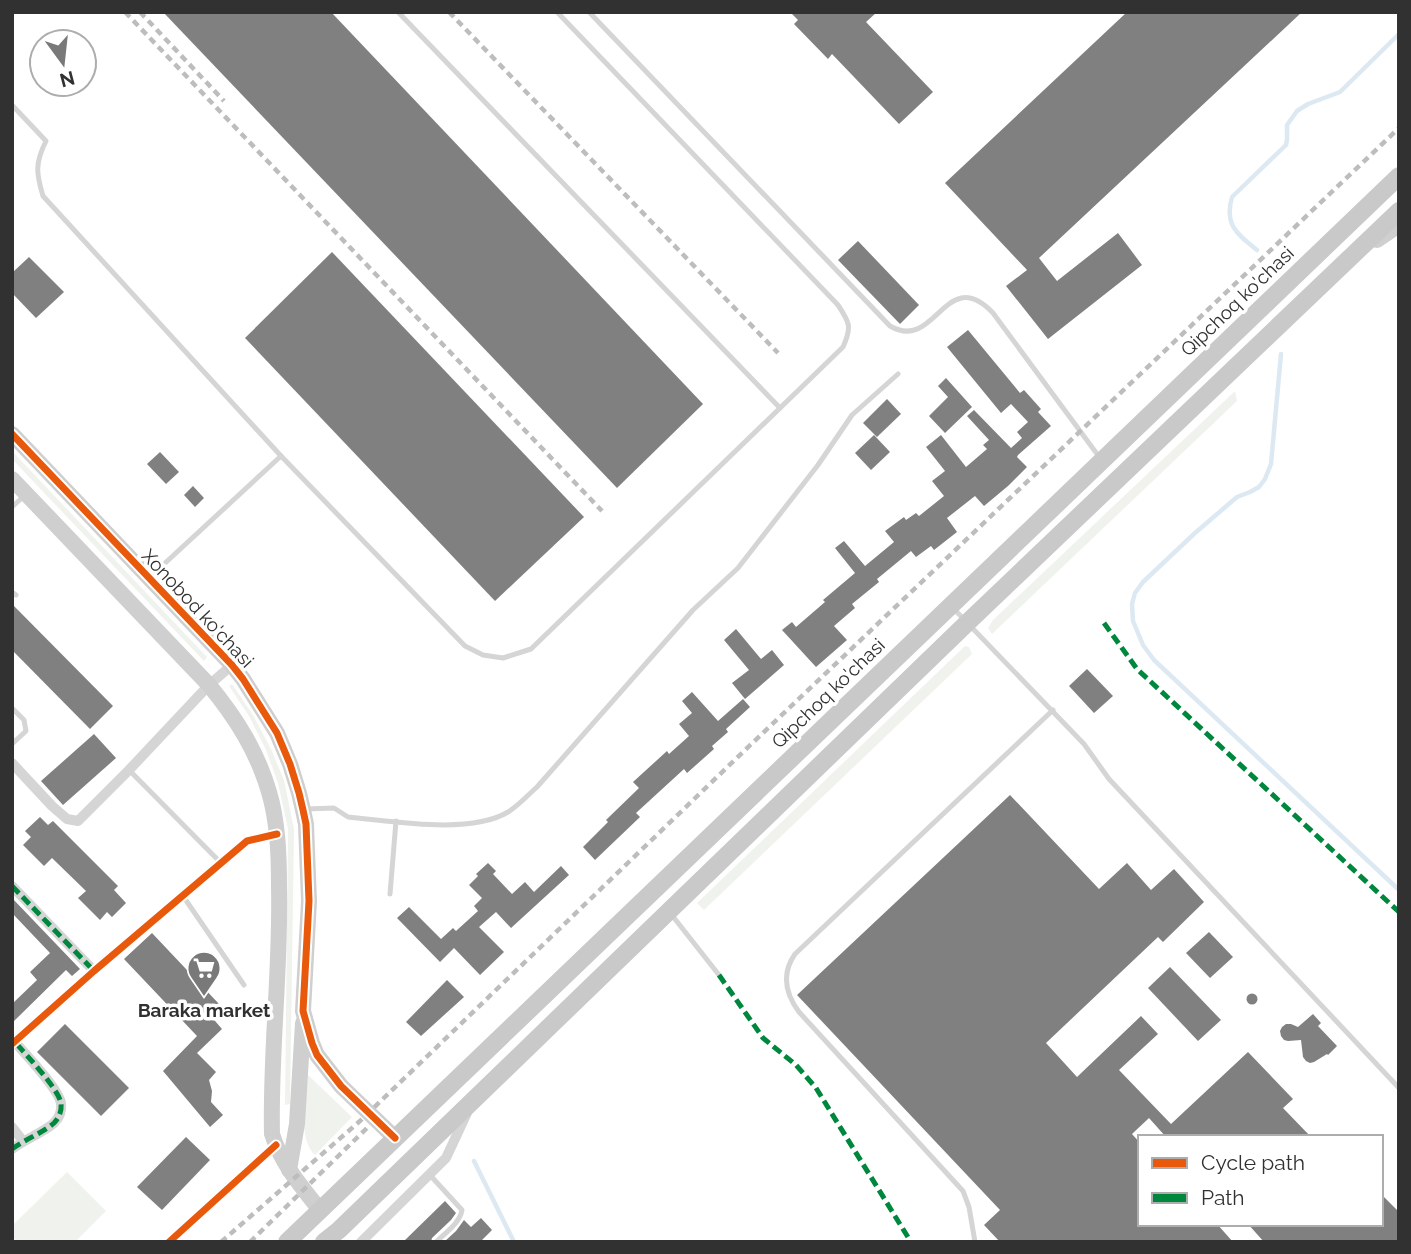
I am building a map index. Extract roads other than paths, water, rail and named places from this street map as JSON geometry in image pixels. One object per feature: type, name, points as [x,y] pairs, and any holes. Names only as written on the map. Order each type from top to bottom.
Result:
[{"type":"main road","name":"Qipchoq ko'chasi","points":[[287,1242],[1399,176]]},
{"type":"main road","points":[[324,1242],[967,622],[1399,211]]},
{"type":"main road","points":[[1215,351],[1233,369]]},
{"type":"main road","points":[[395,1138],[414,1157]]},
{"type":"main road","points":[[320,1210],[339,1230]]},
{"type":"street","points":[[1346,261],[1399,225]]},
{"type":"street","name":"Xonobod ko'chasi","points":[[12,434],[232,666],[277,733],[293,774],[306,824],[309,901],[303,1011],[317,1055],[324,1065],[341,1086],[395,1138]]},
{"type":"street","points":[[12,479],[209,685],[245,734],[260,765],[270,794],[279,856],[280,921],[272,1134],[289,1170],[320,1210]]},
{"type":"street","points":[[12,763],[52,806],[67,819],[78,821],[209,685],[232,666]]},
{"type":"street","points":[[12,1149],[52,1125],[60,1115],[61,1103],[56,1092],[14,1043],[247,841],[277,834]]},
{"type":"street","points":[[12,886],[94,971]]},
{"type":"street","points":[[289,1170],[297,1124],[303,1011]]},
{"type":"street","points":[[361,1242],[446,1158],[474,1100]]},
{"type":"street","points":[[12,1127],[23,1141]]},
{"type":"street","points":[[169,1242],[275,1145]]},
{"type":"lane","points":[[398,12],[779,408]]},
{"type":"lane","points":[[12,106],[46,141],[39,155],[36,175],[43,196],[281,456],[465,646],[483,655],[503,658],[531,649],[843,347],[849,332],[848,320],[838,305],[557,12]]},
{"type":"lane","points":[[589,12],[890,326],[900,331],[916,331],[925,326],[943,307],[962,299],[976,300],[988,308],[1101,460]]},
{"type":"lane","points":[[303,810],[334,808],[348,817],[454,826],[482,822],[508,812],[537,787],[693,610],[738,568],[818,465],[852,415],[898,374]]},
{"type":"lane","points":[[149,578],[281,456]]},
{"type":"lane","points":[[12,507],[26,494]]},
{"type":"lane","points":[[950,605],[1053,710],[1084,744],[1109,779],[1399,1088]]},
{"type":"lane","points":[[12,708],[24,720],[26,731],[12,744]]},
{"type":"lane","points":[[975,1242],[969,1207],[963,1191],[799,1012],[787,990],[786,975],[790,960],[795,954],[1053,710]]},
{"type":"lane","points":[[129,769],[220,863]]},
{"type":"lane","points":[[390,894],[396,821]]},
{"type":"lane","points":[[183,896],[244,985]]},
{"type":"lane","points":[[668,911],[719,975]]},
{"type":"lane","points":[[429,1174],[462,1210],[458,1221],[436,1242]]},
{"type":"waterway","points":[[1257,250],[1231,222],[1232,197],[1286,145],[1287,125],[1297,111],[1340,92],[1399,34]]},
{"type":"waterway","points":[[1281,354],[1271,464],[1265,479],[1259,487],[1237,497],[1143,582],[1135,593],[1132,604],[1133,621],[1143,645],[1154,660],[1399,890]]},
{"type":"waterway","points":[[474,1161],[514,1242]]},
{"type":"railway","points":[[125,12],[602,511]]},
{"type":"railway","points":[[140,12],[224,101]]},
{"type":"railway","points":[[449,12],[778,353]]},
{"type":"railway","points":[[221,1242],[360,1121],[744,751],[1399,128]]},
{"type":"railway","points":[[250,1242],[367,1128]]},
{"type":"place","name":"Baraka market","points":[[204,998]]}]
